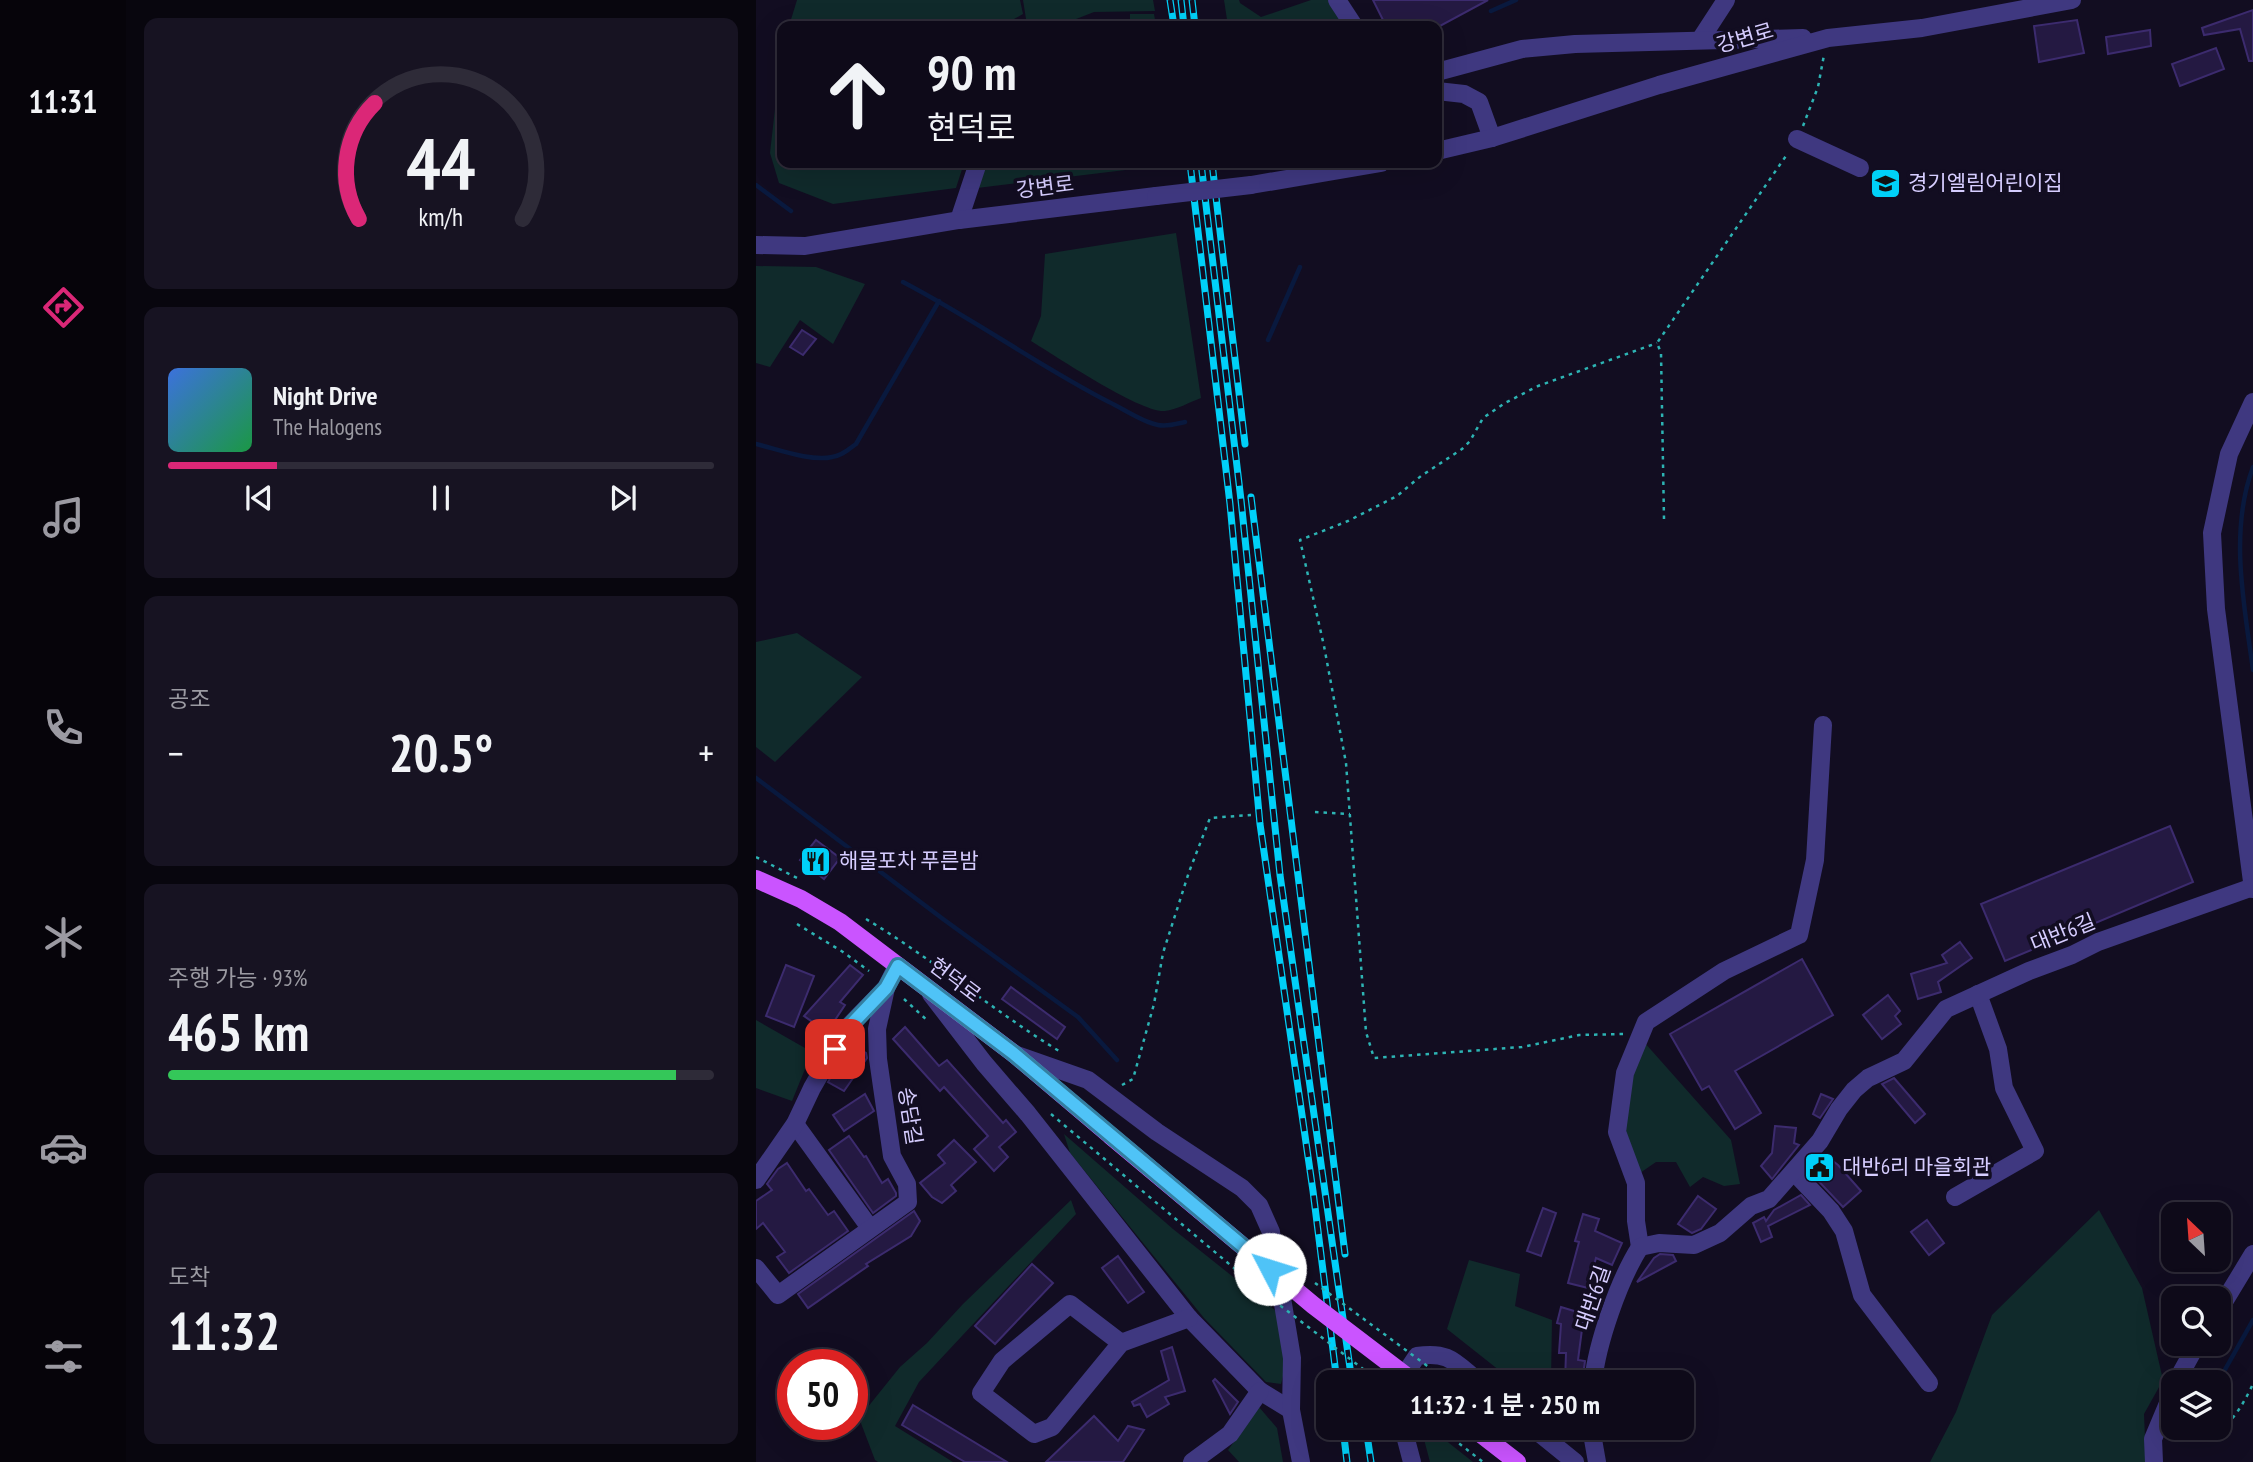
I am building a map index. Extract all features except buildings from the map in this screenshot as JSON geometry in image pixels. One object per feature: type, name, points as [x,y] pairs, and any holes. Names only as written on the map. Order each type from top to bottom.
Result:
[{"type":"main road","name":"현덕로","points":[[757,879],[801,899],[840,922],[1013,1053],[1313,1305],[1397,1370]]},
{"type":"main road","points":[[1489,1440],[1517,1462]]},
{"type":"street","points":[[1337,0],[1351,21]]},
{"type":"street","name":"강변로","points":[[1700,40],[1726,0]]},
{"type":"street","name":"강변로","points":[[1442,150],[1492,138],[1659,85],[1828,38],[1922,27],[2072,0]]},
{"type":"street","points":[[1442,71],[1522,49],[1575,44],[1828,38]]},
{"type":"street","points":[[1442,92],[1464,94],[1479,102],[1492,138]]},
{"type":"street","points":[[1797,139],[1860,168]]},
{"type":"street","points":[[959,220],[976,168]]},
{"type":"street","name":"강변로","points":[[756,245],[805,246],[959,220],[1251,185],[1351,168]]},
{"type":"street","name":"대반6길","points":[[1594,1370],[1623,1276],[1640,1247],[1659,1243],[1694,1245],[1720,1233],[1752,1206],[1769,1199],[1819,1141],[1854,1090],[1868,1079],[1904,1061],[1946,1010],[2098,942],[2253,888],[2216,609],[2212,533],[2229,454],[2253,402]]},
{"type":"street","points":[[1640,1247],[1636,1221],[1636,1183],[1617,1132],[1625,1073],[1646,1022],[1724,971],[1799,935],[1815,860],[1823,725]]},
{"type":"street","name":"송담길","points":[[756,1180],[794,1124],[846,1030],[886,988],[898,966]]},
{"type":"street","points":[[925,986],[1189,1318],[1260,1391],[1292,1410]]},
{"type":"street","name":"송담길","points":[[756,1268],[778,1296],[908,1202],[907,1184],[892,1156],[878,1059],[877,1029],[886,988]]},
{"type":"street","points":[[1955,1197],[2035,1151],[2004,1088],[1998,1048],[1978,994]]},
{"type":"street","points":[[1013,1053],[1088,1080],[1157,1132],[1242,1188],[1259,1205],[1271,1232],[1290,1346],[1292,1410],[1301,1462]]},
{"type":"street","points":[[794,1124],[870,1228]]},
{"type":"street","points":[[1794,1172],[1831,1211],[1844,1231],[1862,1296],[1929,1383]]},
{"type":"street","points":[[2231,1290],[2253,1254]]},
{"type":"street","points":[[1121,1343],[1070,1304],[1002,1361],[981,1393],[1034,1434],[1052,1427],[1121,1343],[1189,1318]]},
{"type":"street","points":[[1408,1370],[1417,1356],[1434,1353],[1447,1356],[1464,1370]]},
{"type":"street","points":[[1192,1462],[1230,1434],[1260,1391]]},
{"type":"street","points":[[2154,1462],[2153,1439],[2161,1420]]},
{"type":"street","points":[[1406,1440],[1412,1462]]},
{"type":"street","points":[[1548,1440],[1575,1462]]},
{"type":"street","points":[[1593,1440],[1597,1462]]},
{"type":"path","points":[[1646,1022],[1624,1034],[1579,1035],[1522,1047],[1374,1058],[1366,1032],[1346,764],[1324,646],[1300,540],[1348,521],[1397,496],[1421,476],[1462,449],[1470,441],[1483,418],[1505,403],[1538,386],[1657,344],[1797,139],[1818,87],[1828,38]]},
{"type":"path","points":[[1657,344],[1661,354],[1664,519]]},
{"type":"path","points":[[1315,812],[1350,814]]},
{"type":"path","points":[[1133,1079],[1154,1004],[1163,953],[1210,818],[1251,815]]},
{"type":"path","points":[[756,857],[807,884]]},
{"type":"path","points":[[867,919],[1060,1052]]},
{"type":"path","points":[[797,924],[869,971]]},
{"type":"path","points":[[1050,1114],[1260,1290],[1364,1370]]},
{"type":"path","points":[[1315,1283],[1433,1370]]},
{"type":"path","points":[[2231,1421],[2240,1411],[2253,1384]]},
{"type":"path","points":[[1455,1440],[1483,1462]]},
{"type":"green space","points":[[797,0],[1020,0],[1023,14],[1011,21],[791,21]]},
{"type":"green space","points":[[1023,0],[1153,0],[1155,11],[1094,12],[1071,21],[1026,19]]},
{"type":"green space","points":[[1224,0],[1239,0],[1261,17],[1311,0],[1328,0],[1343,21],[1227,21]]},
{"type":"green space","points":[[1130,14],[1154,14],[1155,21],[1130,21]]},
{"type":"green space","points":[[777,91],[777,168],[962,168],[956,188],[833,204],[779,183],[770,153]]},
{"type":"green space","points":[[985,168],[1142,168],[977,188]]},
{"type":"green space","points":[[1176,233],[1201,398],[1165,411],[1153,409],[1118,394],[1031,341],[1041,316],[1045,254]]},
{"type":"green space","points":[[756,266],[816,267],[865,284],[833,344],[800,320],[770,367],[756,363]]},
{"type":"green space","points":[[797,633],[862,677],[775,762],[756,747],[756,642]]},
{"type":"green space","points":[[756,1020],[812,1052],[792,1101],[756,1088]]},
{"type":"green space","points":[[1644,1042],[1731,1140],[1740,1184],[1724,1186],[1703,1177],[1690,1187],[1676,1162],[1656,1162],[1640,1173],[1622,1132],[1631,1073]]},
{"type":"green space","points":[[1064,1134],[1173,1229],[1281,1315],[1284,1372],[1281,1384],[1266,1382],[1204,1318],[1070,1153]]},
{"type":"green space","points":[[1071,1200],[1076,1214],[919,1382],[895,1426],[953,1462],[878,1462],[867,1440],[868,1407],[900,1367],[927,1343],[963,1304]]},
{"type":"green space","points":[[2099,1210],[2142,1288],[2161,1371],[2161,1384],[2144,1414],[2146,1462],[1930,1462],[1956,1412],[1992,1315]]},
{"type":"green space","points":[[1469,1260],[1520,1274],[1515,1306],[1552,1320],[1551,1370],[1499,1370],[1447,1329]]},
{"type":"green space","points":[[1259,1407],[1277,1428],[1283,1462],[1239,1462],[1228,1450]]},
{"type":"green space","points":[[1424,1440],[1445,1440],[1473,1462],[1430,1462]]},
{"type":"waterway","points":[[1491,11],[1516,0]]},
{"type":"waterway","points":[[756,185],[791,211]]},
{"type":"waterway","points":[[1268,340],[1300,267]]},
{"type":"waterway","points":[[903,282],[1139,418],[1161,426],[1185,422]]},
{"type":"waterway","points":[[756,444],[824,458],[839,455],[856,444],[939,301]]},
{"type":"waterway","points":[[2253,467],[2246,491],[2240,542],[2243,594],[2253,670]]},
{"type":"waterway","points":[[756,778],[1078,1017],[1117,1060]]},
{"type":"waterway","points":[[2225,1370],[2253,1320]]},
{"type":"railway","points":[[1170,0],[1173,21]]},
{"type":"railway","points":[[1181,0],[1183,21]]},
{"type":"railway","points":[[1192,0],[1194,21]]},
{"type":"railway","points":[[1191,168],[1230,504],[1260,824],[1313,1191],[1335,1370]]},
{"type":"railway","points":[[1202,168],[1241,500],[1280,875],[1350,1370]]},
{"type":"railway","points":[[1213,168],[1245,444]]},
{"type":"railway","points":[[1251,497],[1345,1254]]},
{"type":"railway","points":[[1344,1440],[1347,1462]]},
{"type":"railway","points":[[1368,1440],[1371,1462]]},
{"type":"place","name":"경기엘림어린이집","points":[[1885,183]]},
{"type":"place","name":"해물포차 푸른밤","points":[[816,861]]},
{"type":"place","name":"대반6리 마을회관","points":[[1819,1167]]},
{"type":"route","points":[[835,1049],[846,1030],[886,988],[898,966],[1013,1053],[1270,1269]]}]
